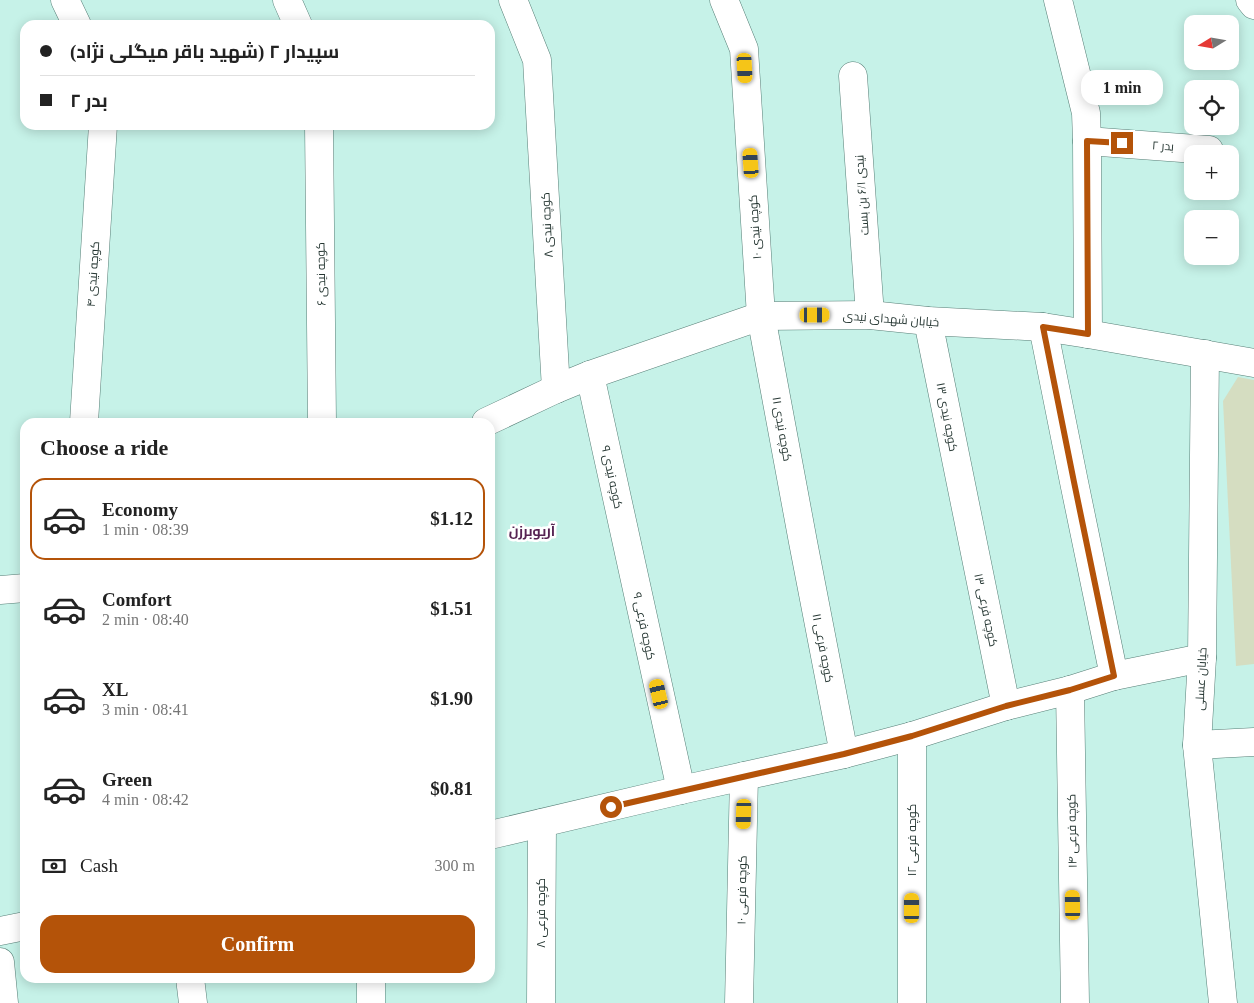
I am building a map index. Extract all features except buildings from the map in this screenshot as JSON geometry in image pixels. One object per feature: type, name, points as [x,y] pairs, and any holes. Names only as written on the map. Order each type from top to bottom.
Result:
[{"type":"street","points":[[65,0],[75,20]]},
{"type":"street","points":[[287,0],[296,20]]},
{"type":"street","name":"کوچه نیدی ۸","points":[[513,0],[537,60],[556,389]]},
{"type":"street","name":"کوچه نیدی ۱۰","points":[[724,0],[744,49],[761,316]]},
{"type":"street","points":[[1058,0],[1086,113],[1088,334]]},
{"type":"street","points":[[1250,0],[1254,5]]},
{"type":"street","name":"نیدی ۶/۱ بن بست","points":[[853,76],[870,315]]},
{"type":"street","name":"کوچه نیدی ۴","points":[[84,418],[102,130]]},
{"type":"street","name":"کوچه نیدی ۶","points":[[319,130],[322,418]]},
{"type":"street","name":"بدر ۲","points":[[1087,141],[1184,148]]},
{"type":"street","name":"خیابان شهدای نیدی","points":[[494,418],[590,375],[761,316],[870,315],[928,321],[1043,327],[1254,363]]},
{"type":"street","name":"کوچه نیدی ۱۱","points":[[761,316],[803,542]]},
{"type":"street","name":"کوچه نیدی ۱۳","points":[[928,321],[966,513]]},
{"type":"street","points":[[1043,327],[1114,676]]},
{"type":"street","name":"خیابان عسلی","points":[[1205,354],[1202,658],[1197,745],[1223,1003]]},
{"type":"street","name":"کوچه نیدی ۹","points":[[590,375],[634,579]]},
{"type":"street","name":"کوچه فرعی ۱۳","points":[[966,513],[1006,706]]},
{"type":"street","name":"کوچه فرعی ۱۱","points":[[803,542],[844,754]]},
{"type":"street","name":"کوچه فرعی ۹","points":[[634,579],[680,790]]},
{"type":"street","points":[[0,590],[20,588]]},
{"type":"street","points":[[495,834],[844,754],[912,736],[1006,706],[1070,690],[1114,676],[1202,658]]},
{"type":"street","name":"کوچه فرعی ۱۴","points":[[1070,690],[1075,1003]]},
{"type":"street","name":"کوچه فرعی ۱۲","points":[[912,736],[912,1003]]},
{"type":"street","points":[[1197,745],[1254,742]]},
{"type":"street","name":"کوچه فرعی ۱۰","points":[[739,1003],[744,776]]},
{"type":"street","name":"کوچه فرعی ۸","points":[[541,1003],[542,823]]},
{"type":"street","points":[[0,931],[20,927]]},
{"type":"street","points":[[0,962],[4,1003]]},
{"type":"street","points":[[191,983],[193,1003]]},
{"type":"street","points":[[371,983],[371,1003]]},
{"type":"green space","points":[[1238,377],[1254,380],[1254,664],[1236,666],[1223,401]]},
{"type":"district","name":"آریو‌برزن","points":[[532,531]]},
{"type":"route","points":[[611,807],[844,754],[912,736],[1006,706],[1070,690],[1114,676],[1043,327],[1088,334],[1087,141],[1122,143]]}]
